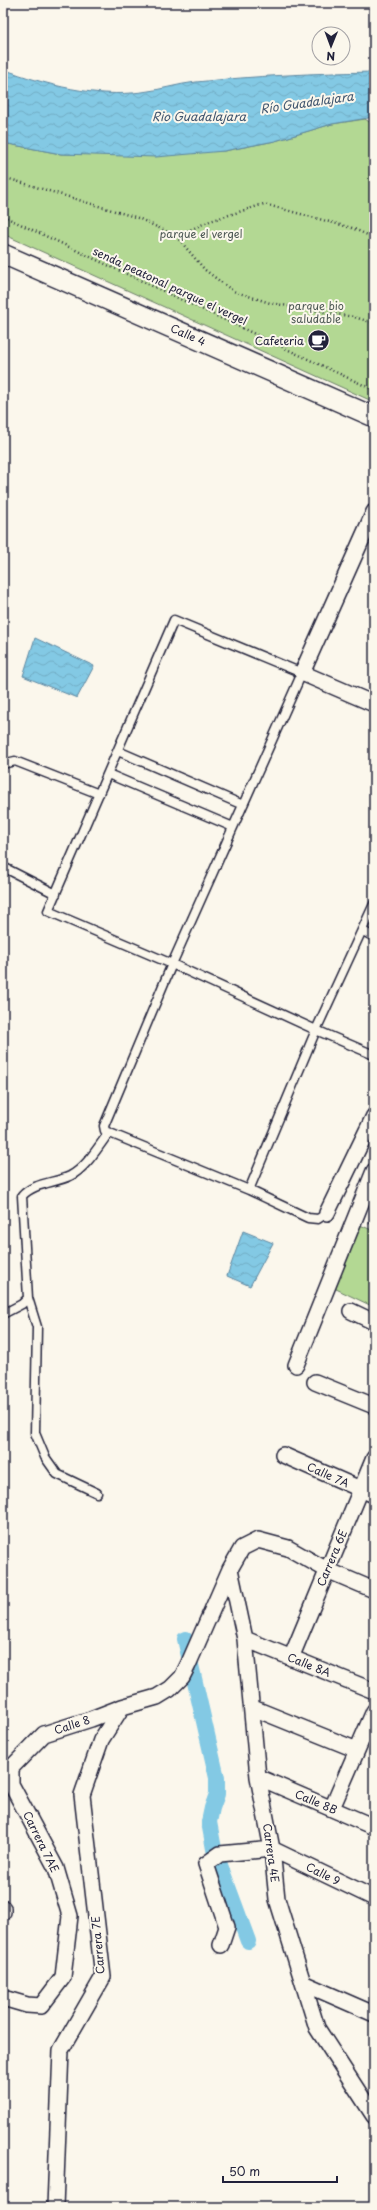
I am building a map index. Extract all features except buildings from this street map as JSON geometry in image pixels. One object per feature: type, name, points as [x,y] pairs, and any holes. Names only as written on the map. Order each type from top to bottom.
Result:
[{"type":"street","name":"Calle 4","points":[[3,254],[374,417]]},
{"type":"street","points":[[374,512],[302,673],[374,704]]},
{"type":"street","points":[[327,1213],[355,1158],[374,1116]]},
{"type":"street","points":[[355,1158],[374,1166]]},
{"type":"street","points":[[296,1366],[374,1171]]},
{"type":"street","points":[[351,1310],[374,1322]]},
{"type":"street","points":[[315,1382],[374,1406]]},
{"type":"street","name":"Calle 7A","points":[[282,1454],[368,1492]]},
{"type":"street","name":"Carrera 6E","points":[[291,1658],[326,1570],[368,1492],[374,1458]]},
{"type":"street","name":"Calle 8","points":[[11,1768],[44,1734],[122,1707],[157,1697],[170,1689],[182,1678],[230,1570],[242,1548],[258,1540],[288,1548],[326,1570]]},
{"type":"street","name":"Carrera 4E","points":[[230,1570],[245,1639],[253,1708],[258,1778],[272,1849],[277,1899],[317,2028],[370,2104],[374,2116]]},
{"type":"street","points":[[326,1570],[374,1590]]},
{"type":"street","name":"Calle 8A","points":[[245,1639],[374,1691]]},
{"type":"street","name":"Carrera 7E","points":[[55,2207],[62,2050],[103,1977],[82,1795],[101,1740],[122,1707]]},
{"type":"street","points":[[253,1708],[357,1750]]},
{"type":"street","points":[[332,1808],[374,1711]]},
{"type":"street","name":"Carrera 7AE","points":[[3,1998],[27,2005],[41,2006],[63,1978],[70,1916],[56,1868],[11,1784],[11,1768]]},
{"type":"street","name":"Calle 8B","points":[[258,1778],[374,1827]]},
{"type":"street","points":[[221,1945],[226,1927],[206,1864],[220,1854],[272,1849]]},
{"type":"street","name":"Calle 9","points":[[272,1849],[374,1898]]},
{"type":"street","points":[[303,1983],[374,2014]]},
{"type":"lane","points":[[327,1213],[318,1219],[308,1218],[248,1190],[108,1134],[105,1131],[104,1126],[172,964],[302,673],[174,620],[48,911],[172,964],[374,1055]]},
{"type":"lane","points":[[118,751],[243,805]]},
{"type":"lane","points":[[3,764],[15,761],[99,794]]},
{"type":"lane","points":[[108,774],[233,827]]},
{"type":"lane","points":[[3,867],[56,894]]},
{"type":"lane","points":[[248,1190],[316,1030],[374,906]]},
{"type":"lane","points":[[363,931],[374,937]]},
{"type":"lane","points":[[97,1493],[57,1474],[45,1457],[35,1432],[37,1327],[28,1298],[22,1196],[27,1190],[77,1172],[108,1134]]},
{"type":"lane","points":[[3,1314],[22,1304],[28,1298]]},
{"type":"path","points":[[3,177],[138,218],[176,236],[205,270],[234,291],[270,303],[354,317],[374,323]]},
{"type":"path","points":[[176,236],[210,221],[264,204],[352,228],[374,238]]},
{"type":"path","name":"senda peatonal parque el vergel","points":[[3,216],[374,390]]},
{"type":"green space","name":"parque el vergel","points":[[365,119],[374,125],[374,402],[3,234],[3,143],[61,154],[224,151],[275,141],[332,124]]},
{"type":"green space","points":[[360,1225],[374,1231],[374,1307],[334,1288]]},
{"type":"water","name":"Rio Guadalajara","points":[[3,69],[36,80],[71,89],[107,93],[149,91],[189,83],[218,80],[285,75],[374,72],[374,117],[332,124],[275,141],[224,151],[156,157],[61,154],[3,143]]},
{"type":"water","points":[[35,638],[94,666],[77,698],[23,676]]},
{"type":"water","points":[[243,1231],[273,1243],[250,1286],[227,1276]]},
{"type":"waterway","points":[[185,1639],[217,1778],[217,1794],[209,1822],[214,1849],[248,1941]]},
{"type":"place","name":"Cafeteria","points":[[319,341]]},
{"type":"water label","name":"Río Guadalajara","points":[[307,103]]},
{"type":"park label","name":"parque bio saludable","points":[[316,312]]}]
